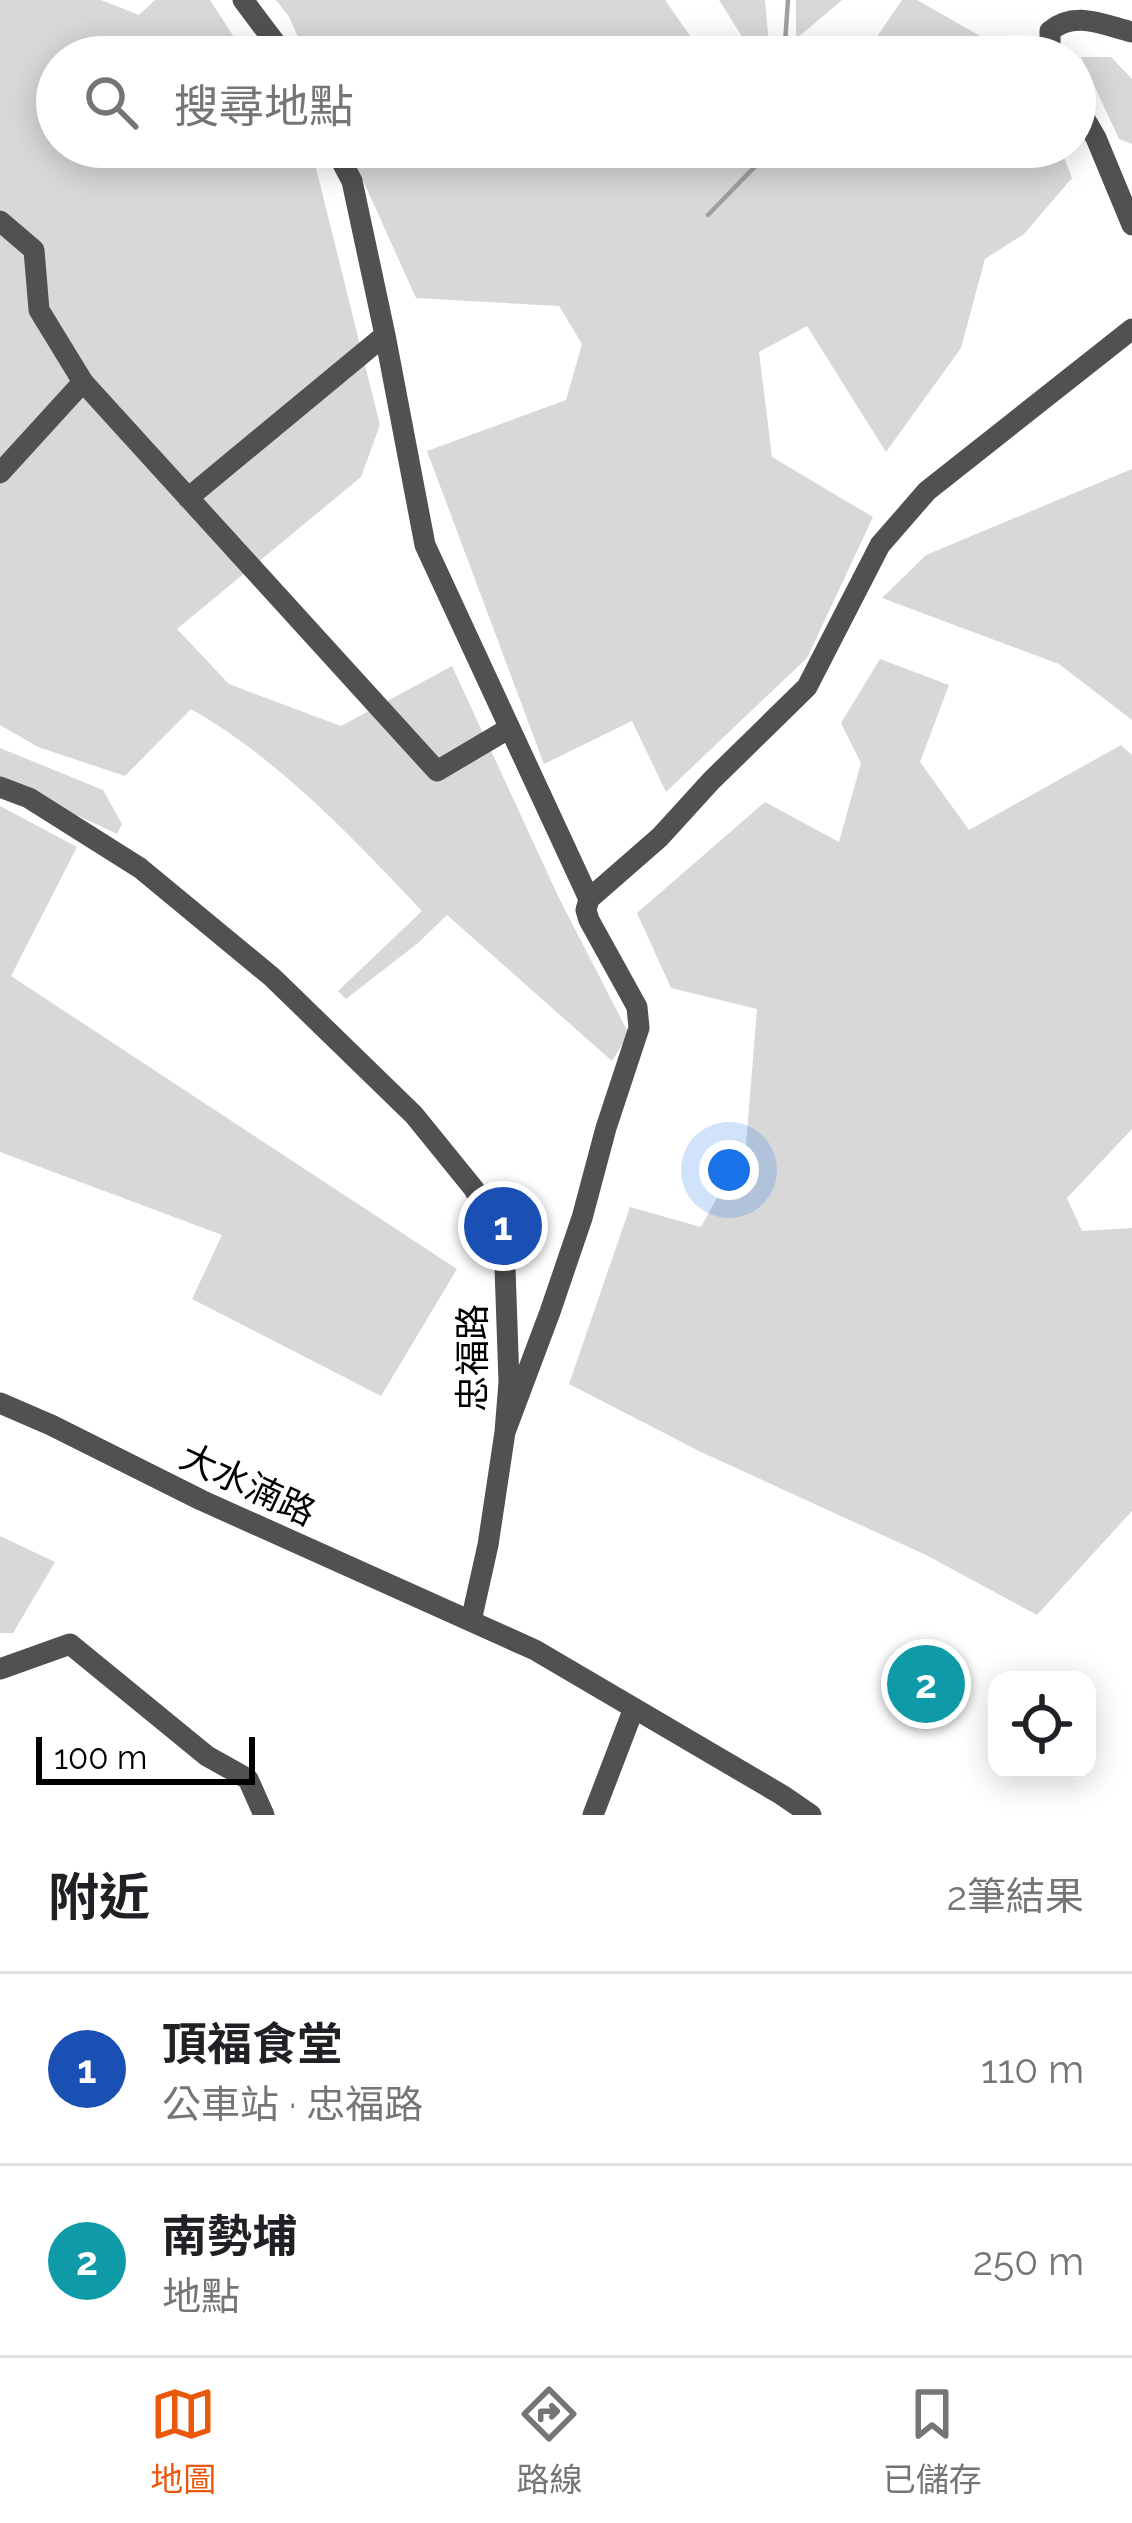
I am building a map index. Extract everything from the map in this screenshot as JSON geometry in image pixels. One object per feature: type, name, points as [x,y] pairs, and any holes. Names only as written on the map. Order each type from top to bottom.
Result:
[{"type":"street","points":[[243,0],[270,36]]},
{"type":"street","points":[[1050,36],[1062,21],[1079,19],[1132,32]]},
{"type":"street","points":[[1096,138],[1132,225]]},
{"type":"street","points":[[345,168],[352,181],[385,335],[425,545],[589,899]]},
{"type":"street","points":[[0,220],[34,250],[39,310],[83,382],[437,771],[508,729]]},
{"type":"street","points":[[505,1432],[582,1218],[639,1028],[637,1007],[589,920],[589,899],[659,837],[807,687],[880,544],[926,491],[1132,329]]},
{"type":"street","points":[[188,498],[385,335]]},
{"type":"street","points":[[0,473],[83,382]]},
{"type":"street","name":"忠福路","points":[[0,787],[29,798],[140,868],[272,977],[414,1115],[474,1189],[492,1222],[505,1268],[509,1382],[488,1545],[471,1621]]},
{"type":"street","name":"大水湳路","points":[[0,1403],[201,1500],[471,1621]]},
{"type":"street","points":[[471,1621],[535,1650],[811,1815]]},
{"type":"street","points":[[0,1669],[70,1644],[207,1756],[248,1779],[263,1815]]},
{"type":"street","points":[[593,1815],[634,1708]]},
{"type":"shaded area","points":[[0,0],[101,0],[139,15],[155,0],[210,0],[233,36],[36,36],[36,168],[316,168],[380,425],[361,477],[177,629],[229,684],[341,726],[452,666],[559,898],[629,1034],[612,1061],[447,915],[346,999],[338,991],[422,911],[285,776],[191,709],[125,776],[38,747],[0,725]]},
{"type":"shaded area","points":[[276,0],[665,0],[690,36],[298,36]]},
{"type":"shaded area","points":[[719,0],[765,0],[768,36],[742,36]]},
{"type":"shaded area","points":[[796,0],[842,0],[800,36]]},
{"type":"shaded area","points":[[902,0],[917,0],[980,36],[877,36]]},
{"type":"shaded area","points":[[1096,57],[1111,57],[1132,79],[1132,144],[1119,139],[1096,89]]},
{"type":"shaded area","points":[[357,168],[1068,168],[1072,178],[1024,234],[985,259],[961,348],[886,452],[807,326],[759,352],[772,457],[873,517],[807,658],[666,792],[632,721],[544,764],[427,451],[566,400],[582,344],[559,306],[416,298]]},
{"type":"shaded area","points":[[1132,469],[1132,720],[1059,664],[882,598],[926,555]]},
{"type":"shaded area","points":[[880,659],[949,685],[920,762],[969,830],[1121,745],[1132,755],[1132,1129],[1067,1198],[1082,1231],[1132,1228],[1132,1511],[1037,1615],[926,1555],[701,1452],[569,1384],[630,1207],[701,1227],[746,1145],[757,1009],[671,988],[637,913],[765,802],[839,842],[861,763],[841,723]]},
{"type":"shaded area","points":[[0,748],[103,790],[122,824],[117,834],[0,779]]},
{"type":"shaded area","points":[[0,806],[77,847],[11,976],[457,1269],[381,1396],[192,1299],[222,1235],[0,1152]]},
{"type":"shaded area","points":[[0,1536],[55,1562],[13,1633],[0,1633]]},
{"type":"waterway","points":[[785,36],[788,0]]},
{"type":"waterway","points":[[708,215],[754,168]]},
{"type":"place","name":"頂福食堂","points":[[503,1226]]},
{"type":"place","name":"南勢埔","points":[[926,1684]]}]
